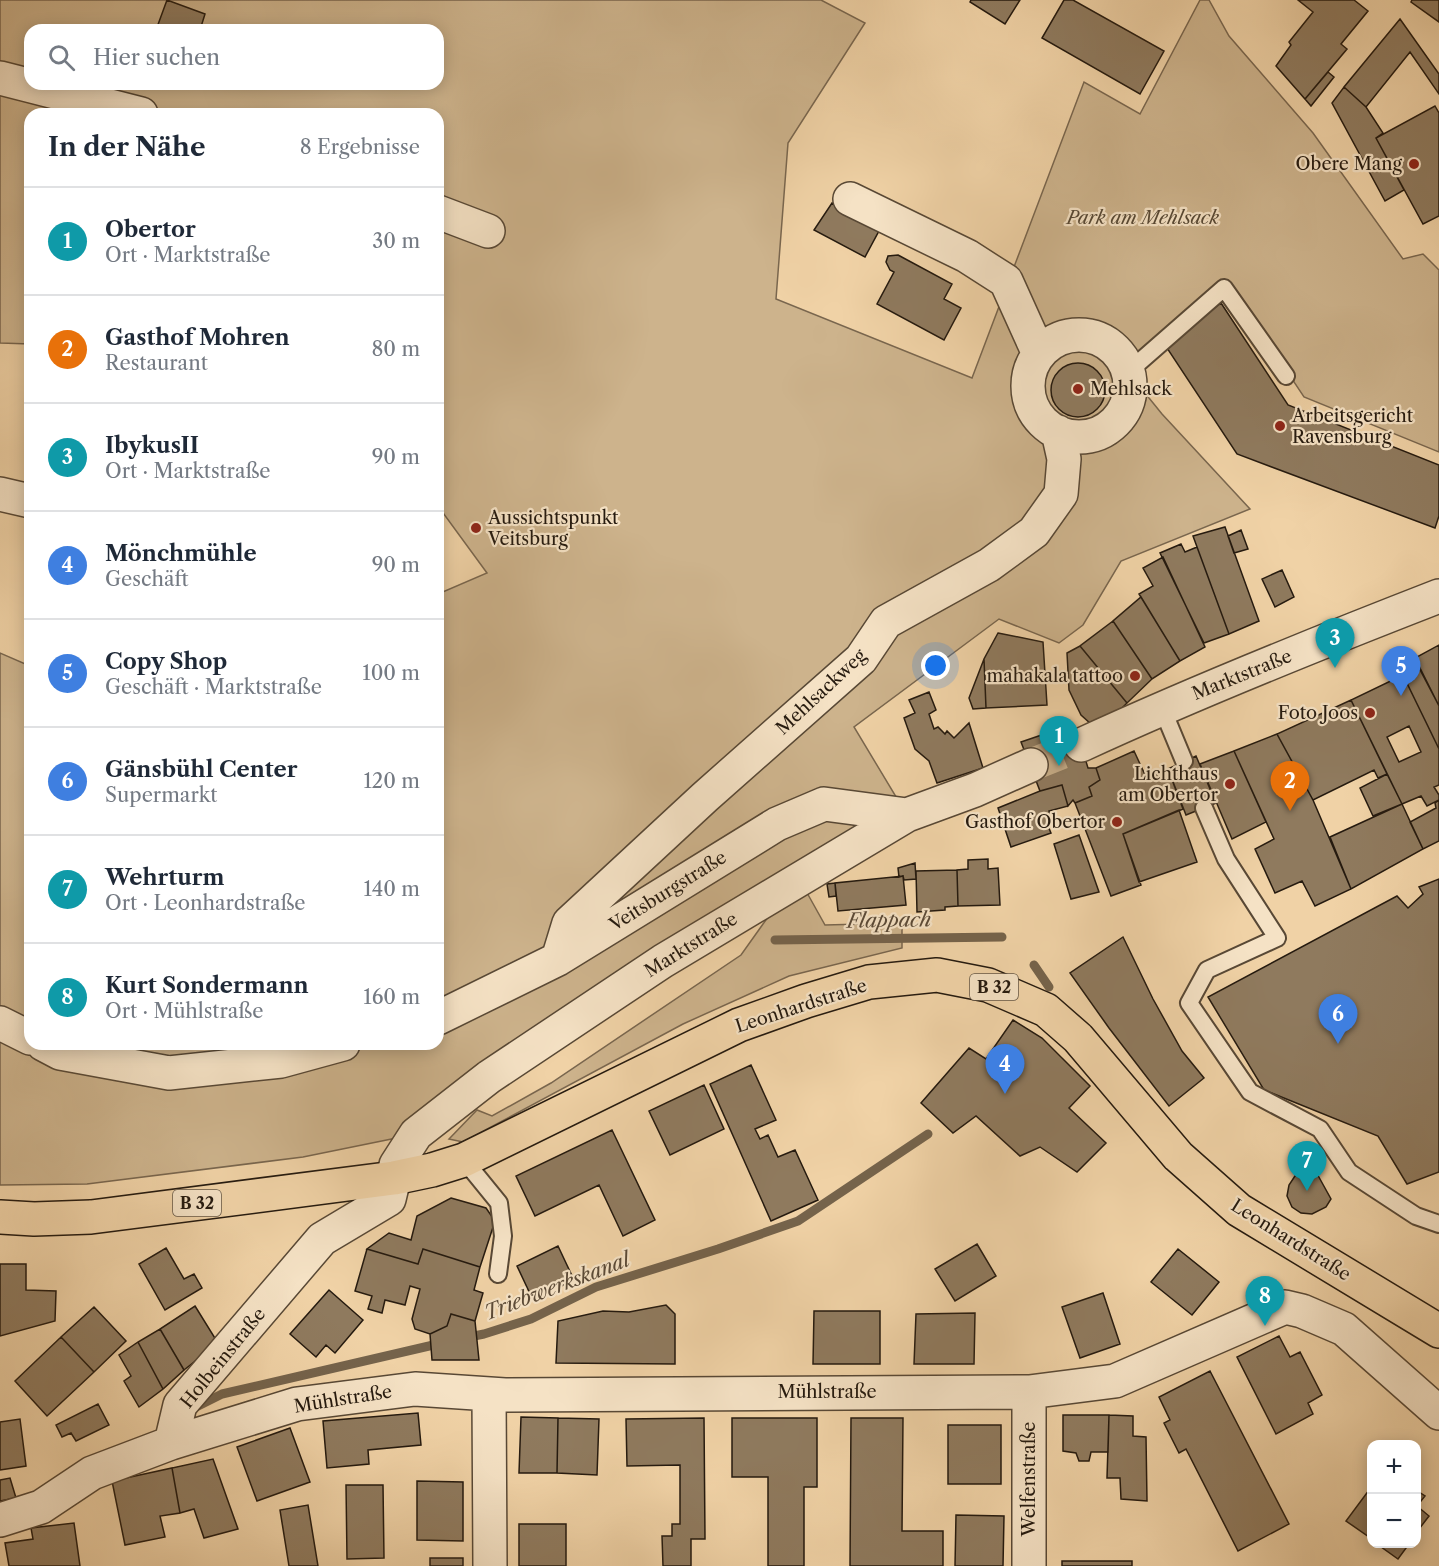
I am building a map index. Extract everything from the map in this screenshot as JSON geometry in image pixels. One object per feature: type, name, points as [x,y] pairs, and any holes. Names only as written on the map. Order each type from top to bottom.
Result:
[{"type":"main road","name":"Leonhardstraße","points":[[394,1179],[464,1160],[739,1025],[869,982],[937,975],[988,985],[1046,1010],[1078,1038],[1178,1156],[1239,1210],[1439,1331]]},
{"type":"main road","name":"B 32","points":[[0,1217],[34,1219],[91,1216],[394,1179]]},
{"type":"street","points":[[0,78],[24,84]]},
{"type":"street","points":[[47,90],[118,108]]},
{"type":"street","points":[[850,199],[967,256],[1006,281],[1039,354]]},
{"type":"street","points":[[444,214],[489,231]]},
{"type":"street","points":[[1075,335],[1089,336],[1113,348],[1122,359],[1128,372],[1130,392],[1125,407],[1116,420],[1104,431],[1089,436],[1073,437],[1045,424],[1035,412],[1029,398],[1028,382],[1039,354],[1062,338],[1075,335]]},
{"type":"street","name":"Mehlsackweg","points":[[558,959],[569,923],[705,797],[861,658],[886,622],[989,565],[1034,532],[1061,494],[1064,459],[1058,432]]},
{"type":"street","points":[[0,494],[24,500]]},
{"type":"street","name":"Marktstraße","points":[[1081,745],[1162,708],[1439,596]]},
{"type":"street","name":"Marktstraße","points":[[394,1179],[396,1165],[416,1134],[489,1077],[663,961],[907,815],[975,790],[1031,765]]},
{"type":"street","name":"Veitsburgstraße","points":[[444,1014],[558,959],[777,824],[824,804],[907,815]]},
{"type":"street","points":[[0,1023],[24,1035]]},
{"type":"street","points":[[54,1050],[60,1053],[169,1073],[280,1061],[321,1050]]},
{"type":"street","name":"Holbeinstraße","points":[[171,1443],[180,1405],[322,1239],[389,1199],[394,1179]]},
{"type":"street","name":"Mühlstraße","points":[[171,1443],[297,1404],[415,1389],[489,1395],[1029,1392],[1115,1381],[1285,1307],[1302,1311],[1344,1329],[1439,1413]]},
{"type":"street","name":"Welfenstraße","points":[[1029,1392],[1029,1566]]},
{"type":"street","points":[[489,1395],[490,1566]]},
{"type":"street","points":[[0,1520],[41,1507],[92,1473],[171,1443]]},
{"type":"lane","points":[[1128,372],[1224,288],[1286,376]]},
{"type":"lane","points":[[1162,708],[1184,762]]},
{"type":"lane","points":[[1204,808],[1226,859],[1277,938],[1208,970],[1189,1004],[1250,1092],[1320,1129],[1349,1172],[1416,1216],[1439,1224]]},
{"type":"lane","points":[[464,1160],[499,1203],[503,1236],[498,1274]]},
{"type":"green space","name":"Park am Mehlsack","points":[[0,0],[821,0],[865,23],[788,143],[776,299],[972,378],[1084,82],[1140,114],[1200,0],[1209,0],[1229,36],[1313,133],[1403,259],[1423,254],[1439,270],[1439,452],[1304,397],[1227,281],[1128,372],[1162,414],[1250,509],[1121,561],[1083,625],[1059,643],[999,619],[854,727],[907,815],[421,1133],[303,1157],[87,1184],[0,1185],[0,653],[24,663],[24,1050],[444,1050],[444,591],[487,573],[444,514],[444,108],[24,108],[24,344],[0,343]]},
{"type":"green space","points":[[806,891],[825,925],[902,923],[902,948],[789,976],[683,1024],[463,1142],[449,1139],[477,1110],[492,1116],[551,1083],[741,955],[768,917]]},
{"type":"building","points":[[167,0],[205,14],[202,24],[158,24]]},
{"type":"building","points":[[971,0],[1020,0],[1005,24],[970,2]]},
{"type":"building","points":[[1064,0],[1073,0],[1164,51],[1140,94],[1042,38]]},
{"type":"building","points":[[1298,0],[1354,0],[1368,11],[1341,44],[1347,49],[1305,99],[1276,66],[1291,45],[1289,42],[1313,12]]},
{"type":"building","points":[[1412,0],[1439,0],[1439,22],[1411,2]]},
{"type":"building","points":[[1400,19],[1439,74],[1439,94],[1410,52],[1366,107],[1344,87]]},
{"type":"building","points":[[1328,72],[1334,77],[1311,106],[1305,99]]},
{"type":"building","points":[[1344,87],[1366,107],[1383,133],[1376,138],[1404,190],[1385,201],[1332,103]]},
{"type":"building","name":"Obere Mang","points":[[1435,106],[1439,113],[1439,216],[1423,224],[1376,138]]},
{"type":"building","points":[[832,203],[880,229],[865,257],[814,230]]},
{"type":"building","points":[[898,255],[952,284],[944,299],[961,308],[944,340],[877,304],[894,272],[890,270],[886,262],[888,256]]},
{"type":"building","name":"Arbeitsgericht Ravensburg","points":[[1221,303],[1288,405],[1439,465],[1439,516],[1435,528],[1237,454],[1165,345]]},
{"type":"building","name":"Mehlsack","points":[[1078,363],[1088,365],[1097,371],[1103,380],[1105,390],[1103,400],[1097,409],[1088,415],[1078,417],[1068,415],[1059,409],[1053,400],[1051,390],[1053,380],[1059,371],[1068,365]]},
{"type":"building","points":[[1225,527],[1259,621],[1229,634],[1193,536]]},
{"type":"building","points":[[1241,530],[1248,549],[1234,553],[1228,536]]},
{"type":"building","points":[[1181,544],[1185,552],[1197,547],[1229,634],[1204,643],[1160,553]]},
{"type":"building","points":[[1163,557],[1205,647],[1180,661],[1139,594],[1153,586],[1143,568]]},
{"type":"building","points":[[1282,570],[1294,597],[1275,607],[1262,579]]},
{"type":"building","points":[[1141,597],[1180,661],[1152,679],[1113,621]]},
{"type":"building","points":[[1113,621],[1152,679],[1127,703],[1080,646]]},
{"type":"building","points":[[998,633],[1043,642],[1047,705],[986,708],[984,659]]},
{"type":"building","points":[[1439,645],[1439,706],[1415,658]]},
{"type":"building","points":[[1080,646],[1127,703],[1106,724],[1091,724],[1081,715],[1069,690],[1067,653]]},
{"type":"building","points":[[984,659],[986,708],[973,709],[969,698]]},
{"type":"building","points":[[1418,666],[1439,706],[1439,749],[1403,675]]},
{"type":"building","points":[[1403,675],[1439,749],[1439,785],[1434,787],[1439,800],[1427,806],[1421,796],[1402,804],[1351,700]],"holes":[[[1409,726],[1421,752],[1399,762],[1387,737]]]},
{"type":"building","points":[[929,692],[936,710],[929,714],[934,729],[938,727],[945,734],[947,731],[954,738],[969,723],[983,768],[937,783],[929,761],[915,749],[904,718],[915,713],[909,700]]},
{"type":"building","points":[[1351,700],[1387,774],[1378,778],[1374,770],[1313,800],[1277,734]]},
{"type":"building","points":[[1071,725],[1081,745],[1088,768],[1096,768],[1100,780],[1089,787],[1092,796],[1075,803],[1073,800],[1068,806],[1062,785],[1040,791],[1021,742]]},
{"type":"building","points":[[1277,734],[1313,800],[1351,889],[1315,906],[1302,881],[1275,893],[1255,849],[1274,839],[1234,751]]},
{"type":"building","name":"Gasthof Obertor","points":[[1134,751],[1147,779],[1168,769],[1183,809],[1123,834],[1141,885],[1111,896],[1075,803],[1092,796],[1089,787],[1100,780],[1096,768]]},
{"type":"building","points":[[1234,751],[1266,822],[1232,839],[1200,764]]},
{"type":"building","points":[[1196,756],[1216,803],[1186,815],[1168,769]]},
{"type":"building","points":[[1387,774],[1402,804],[1373,816],[1360,788]]},
{"type":"building","points":[[1062,785],[1068,806],[1049,811],[1053,825],[1048,826],[1051,833],[1011,847],[998,808]]},
{"type":"building","points":[[1439,800],[1439,841],[1423,849],[1410,822],[1436,808],[1435,803]]},
{"type":"building","points":[[1402,804],[1423,849],[1351,889],[1330,837]]},
{"type":"building","points":[[1179,810],[1197,862],[1139,882],[1123,834]]},
{"type":"building","points":[[1079,835],[1099,892],[1071,899],[1054,844]]},
{"type":"building","points":[[988,859],[988,869],[998,868],[1000,905],[958,906],[957,870],[968,869],[968,860]]},
{"type":"building","points":[[915,863],[916,879],[904,880],[903,876],[899,877],[898,868]]},
{"type":"building","points":[[957,870],[958,906],[945,907],[945,910],[917,912],[916,871]]},
{"type":"building","points":[[903,876],[906,905],[838,911],[835,883]]},
{"type":"building","points":[[1439,879],[1439,1172],[1407,1184],[1378,1136],[1264,1090],[1208,997],[1397,896],[1408,908],[1423,894],[1419,887]]},
{"type":"building","points":[[835,883],[836,896],[829,897],[827,884]]},
{"type":"building","points":[[1123,937],[1153,999],[1182,1051],[1204,1078],[1169,1106],[1070,973]]},
{"type":"building","points":[[1013,1020],[1042,1038],[1090,1086],[1069,1108],[1106,1143],[1077,1172],[1040,1147],[1020,1156],[976,1116],[953,1133],[921,1103],[969,1048],[986,1059]]},
{"type":"building","points":[[751,1065],[776,1120],[755,1129],[760,1139],[768,1135],[778,1157],[795,1150],[818,1200],[771,1221],[710,1084]]},
{"type":"building","points":[[704,1085],[724,1129],[670,1155],[649,1111]]},
{"type":"building","points":[[612,1130],[655,1220],[623,1236],[599,1185],[535,1216],[516,1176]]},
{"type":"building","points":[[1315,1170],[1331,1199],[1326,1207],[1312,1214],[1301,1213],[1292,1207],[1287,1196],[1289,1185],[1295,1176]]},
{"type":"building","points":[[451,1198],[486,1208],[495,1221],[480,1267],[423,1249],[418,1264],[367,1249],[389,1233],[411,1240],[417,1216]]},
{"type":"building","points":[[977,1244],[996,1276],[955,1301],[935,1269]]},
{"type":"building","points":[[558,1246],[574,1280],[533,1300],[517,1266]]},
{"type":"building","points":[[166,1248],[184,1279],[194,1274],[202,1288],[165,1310],[139,1264]]},
{"type":"building","points":[[367,1249],[418,1264],[423,1249],[480,1267],[474,1290],[483,1293],[475,1321],[451,1314],[447,1326],[430,1334],[415,1329],[412,1319],[420,1289],[410,1286],[405,1305],[385,1300],[382,1313],[368,1309],[372,1296],[355,1291]]},
{"type":"building","points":[[1178,1249],[1219,1282],[1192,1315],[1151,1282]]},
{"type":"building","points":[[0,1264],[26,1264],[26,1290],[56,1291],[55,1321],[0,1336]]},
{"type":"building","points":[[329,1290],[363,1320],[335,1353],[326,1345],[316,1357],[290,1334]]},
{"type":"building","points":[[1103,1293],[1120,1344],[1080,1358],[1062,1307]]},
{"type":"building","points":[[666,1305],[675,1314],[675,1364],[556,1363],[558,1321],[603,1311],[629,1312]]},
{"type":"building","points":[[195,1306],[218,1343],[184,1370],[160,1329]]},
{"type":"building","points":[[94,1307],[126,1341],[94,1372],[61,1337]]},
{"type":"building","points":[[814,1311],[880,1311],[880,1364],[813,1364]]},
{"type":"building","points":[[975,1313],[974,1364],[914,1364],[916,1314]]},
{"type":"building","points":[[451,1314],[475,1321],[479,1360],[432,1360],[430,1334],[447,1326]]},
{"type":"building","points":[[160,1329],[184,1370],[163,1389],[138,1342]]},
{"type":"building","points":[[1279,1336],[1290,1357],[1300,1352],[1322,1395],[1308,1403],[1313,1414],[1276,1434],[1237,1357]]},
{"type":"building","points":[[61,1337],[94,1372],[47,1416],[15,1381]]},
{"type":"building","points":[[138,1342],[163,1389],[139,1407],[124,1381],[131,1376],[119,1355]]},
{"type":"building","points":[[1210,1371],[1289,1524],[1238,1551],[1186,1449],[1179,1453],[1164,1423],[1170,1420],[1159,1397]]},
{"type":"building","points":[[98,1404],[109,1425],[76,1441],[71,1433],[62,1437],[56,1425]]},
{"type":"building","points":[[418,1413],[421,1445],[368,1450],[369,1464],[327,1468],[323,1421]]},
{"type":"building","points":[[1063,1415],[1109,1415],[1108,1452],[1091,1452],[1089,1461],[1079,1461],[1076,1453],[1063,1451]]},
{"type":"building","points":[[1109,1415],[1133,1416],[1133,1436],[1146,1437],[1147,1501],[1121,1499],[1120,1478],[1107,1478]]},
{"type":"building","points":[[521,1417],[558,1418],[557,1473],[519,1473]]},
{"type":"building","points":[[558,1418],[599,1419],[597,1475],[557,1473]]},
{"type":"building","points":[[704,1418],[705,1539],[691,1539],[691,1566],[663,1566],[662,1536],[672,1536],[672,1524],[680,1524],[680,1465],[627,1466],[626,1419]]},
{"type":"building","points":[[732,1418],[817,1418],[817,1487],[804,1487],[804,1566],[768,1566],[768,1477],[732,1477]]},
{"type":"building","points":[[851,1418],[903,1418],[902,1531],[943,1531],[943,1566],[850,1566]]},
{"type":"building","points":[[20,1419],[26,1466],[0,1470],[0,1422]]},
{"type":"building","points":[[948,1425],[1001,1425],[1001,1484],[948,1484]]},
{"type":"building","points":[[290,1428],[310,1482],[257,1501],[237,1447]]},
{"type":"building","points":[[213,1459],[238,1529],[204,1538],[194,1509],[180,1513],[172,1468]]},
{"type":"building","points":[[172,1468],[180,1513],[160,1516],[165,1537],[125,1545],[112,1481]]},
{"type":"building","points":[[10,1478],[16,1498],[0,1501],[0,1480]]},
{"type":"building","points":[[417,1481],[463,1482],[463,1541],[417,1540]]},
{"type":"building","points":[[346,1485],[383,1485],[384,1558],[347,1559]]},
{"type":"building","points":[[1367,1493],[1367,1536],[1346,1521]]},
{"type":"building","points":[[308,1505],[318,1566],[289,1566],[280,1510]]},
{"type":"building","points":[[1421,1509],[1429,1516],[1421,1526]]},
{"type":"building","points":[[956,1515],[1004,1516],[1003,1566],[955,1566]]},
{"type":"building","points":[[74,1523],[80,1566],[9,1566],[5,1543],[33,1539],[31,1528]]},
{"type":"building","points":[[519,1524],[566,1524],[566,1566],[519,1566]]},
{"type":"building","points":[[1383,1548],[1406,1548],[1398,1559]]},
{"type":"building","points":[[430,1558],[463,1558],[463,1566],[430,1566]]},
{"type":"building","points":[[1062,1561],[1132,1561],[1132,1566],[1062,1566]]},
{"type":"waterway","name":"Flappach","points":[[775,940],[1002,937]]},
{"type":"waterway","name":"Flappach","points":[[1034,965],[1049,987]]},
{"type":"waterway","name":"Triebwerkskanal","points":[[464,1338],[531,1319],[596,1287],[798,1221],[928,1134]]},
{"type":"waterway","name":"Triebwerkskanal","points":[[192,1409],[222,1394],[442,1343]]},
{"type":"tunnel","points":[[1031,765],[1081,745]]},
{"type":"place","name":"Obere Mang","points":[[1414,164]]},
{"type":"place","name":"Mehlsack","points":[[1078,389]]},
{"type":"place","name":"Arbeitsgericht Ravensburg","points":[[1280,426]]},
{"type":"place","name":"Aussichtspunkt Veitsburg","points":[[476,528]]},
{"type":"place","name":"IbykusII","points":[[1335,668]]},
{"type":"place","name":"mahakala tattoo","points":[[1135,676]]},
{"type":"place","name":"Copy Shop","points":[[1401,696]]},
{"type":"place","name":"Foto Joos","points":[[1370,713]]},
{"type":"place","name":"Obertor","points":[[1059,766]]},
{"type":"place","name":"Lichthaus am Obertor","points":[[1230,784]]},
{"type":"place","name":"Gasthof Mohren","points":[[1290,811]]},
{"type":"place","name":"Gasthof Obertor","points":[[1117,822]]},
{"type":"place","name":"Gänsbühl Center","points":[[1338,1044]]},
{"type":"place","name":"Mönchmühle","points":[[1005,1094]]},
{"type":"place","name":"Wehrturm","points":[[1307,1191]]},
{"type":"place","name":"Kurt Sondermann","points":[[1265,1326]]}]
